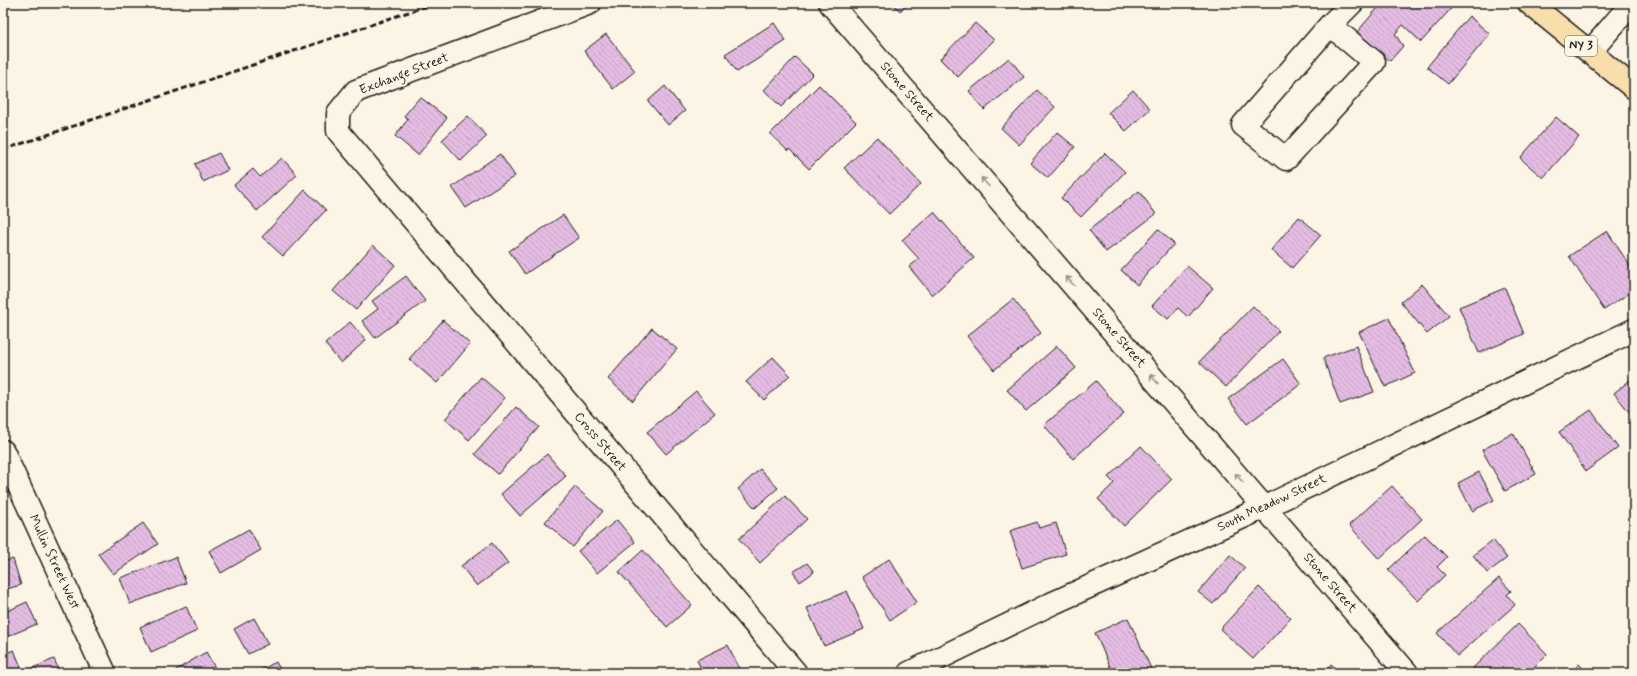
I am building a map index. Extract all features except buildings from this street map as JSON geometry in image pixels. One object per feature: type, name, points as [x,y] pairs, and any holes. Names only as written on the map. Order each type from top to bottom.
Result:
[{"type":"highway","name":"NY 3","points":[[1529,3],[1634,88]]},
{"type":"street","name":"Exchange Street","points":[[404,210],[338,131],[338,113],[356,91],[590,3]]},
{"type":"street","name":"Stone Street","points":[[830,3],[1407,673]]},
{"type":"street","points":[[1330,26],[1374,62],[1286,159],[1243,125],[1330,26],[1352,3]]},
{"type":"street","points":[[1590,52],[1632,3]]},
{"type":"street","name":"Cross Street","points":[[404,210],[796,673]]},
{"type":"street","name":"South Meadow Street","points":[[909,673],[1051,604],[1265,507],[1634,330]]},
{"type":"street","name":"Mullin Street West","points":[[3,451],[105,673]]},
{"type":"railway","points":[[3,150],[435,3]]}]
